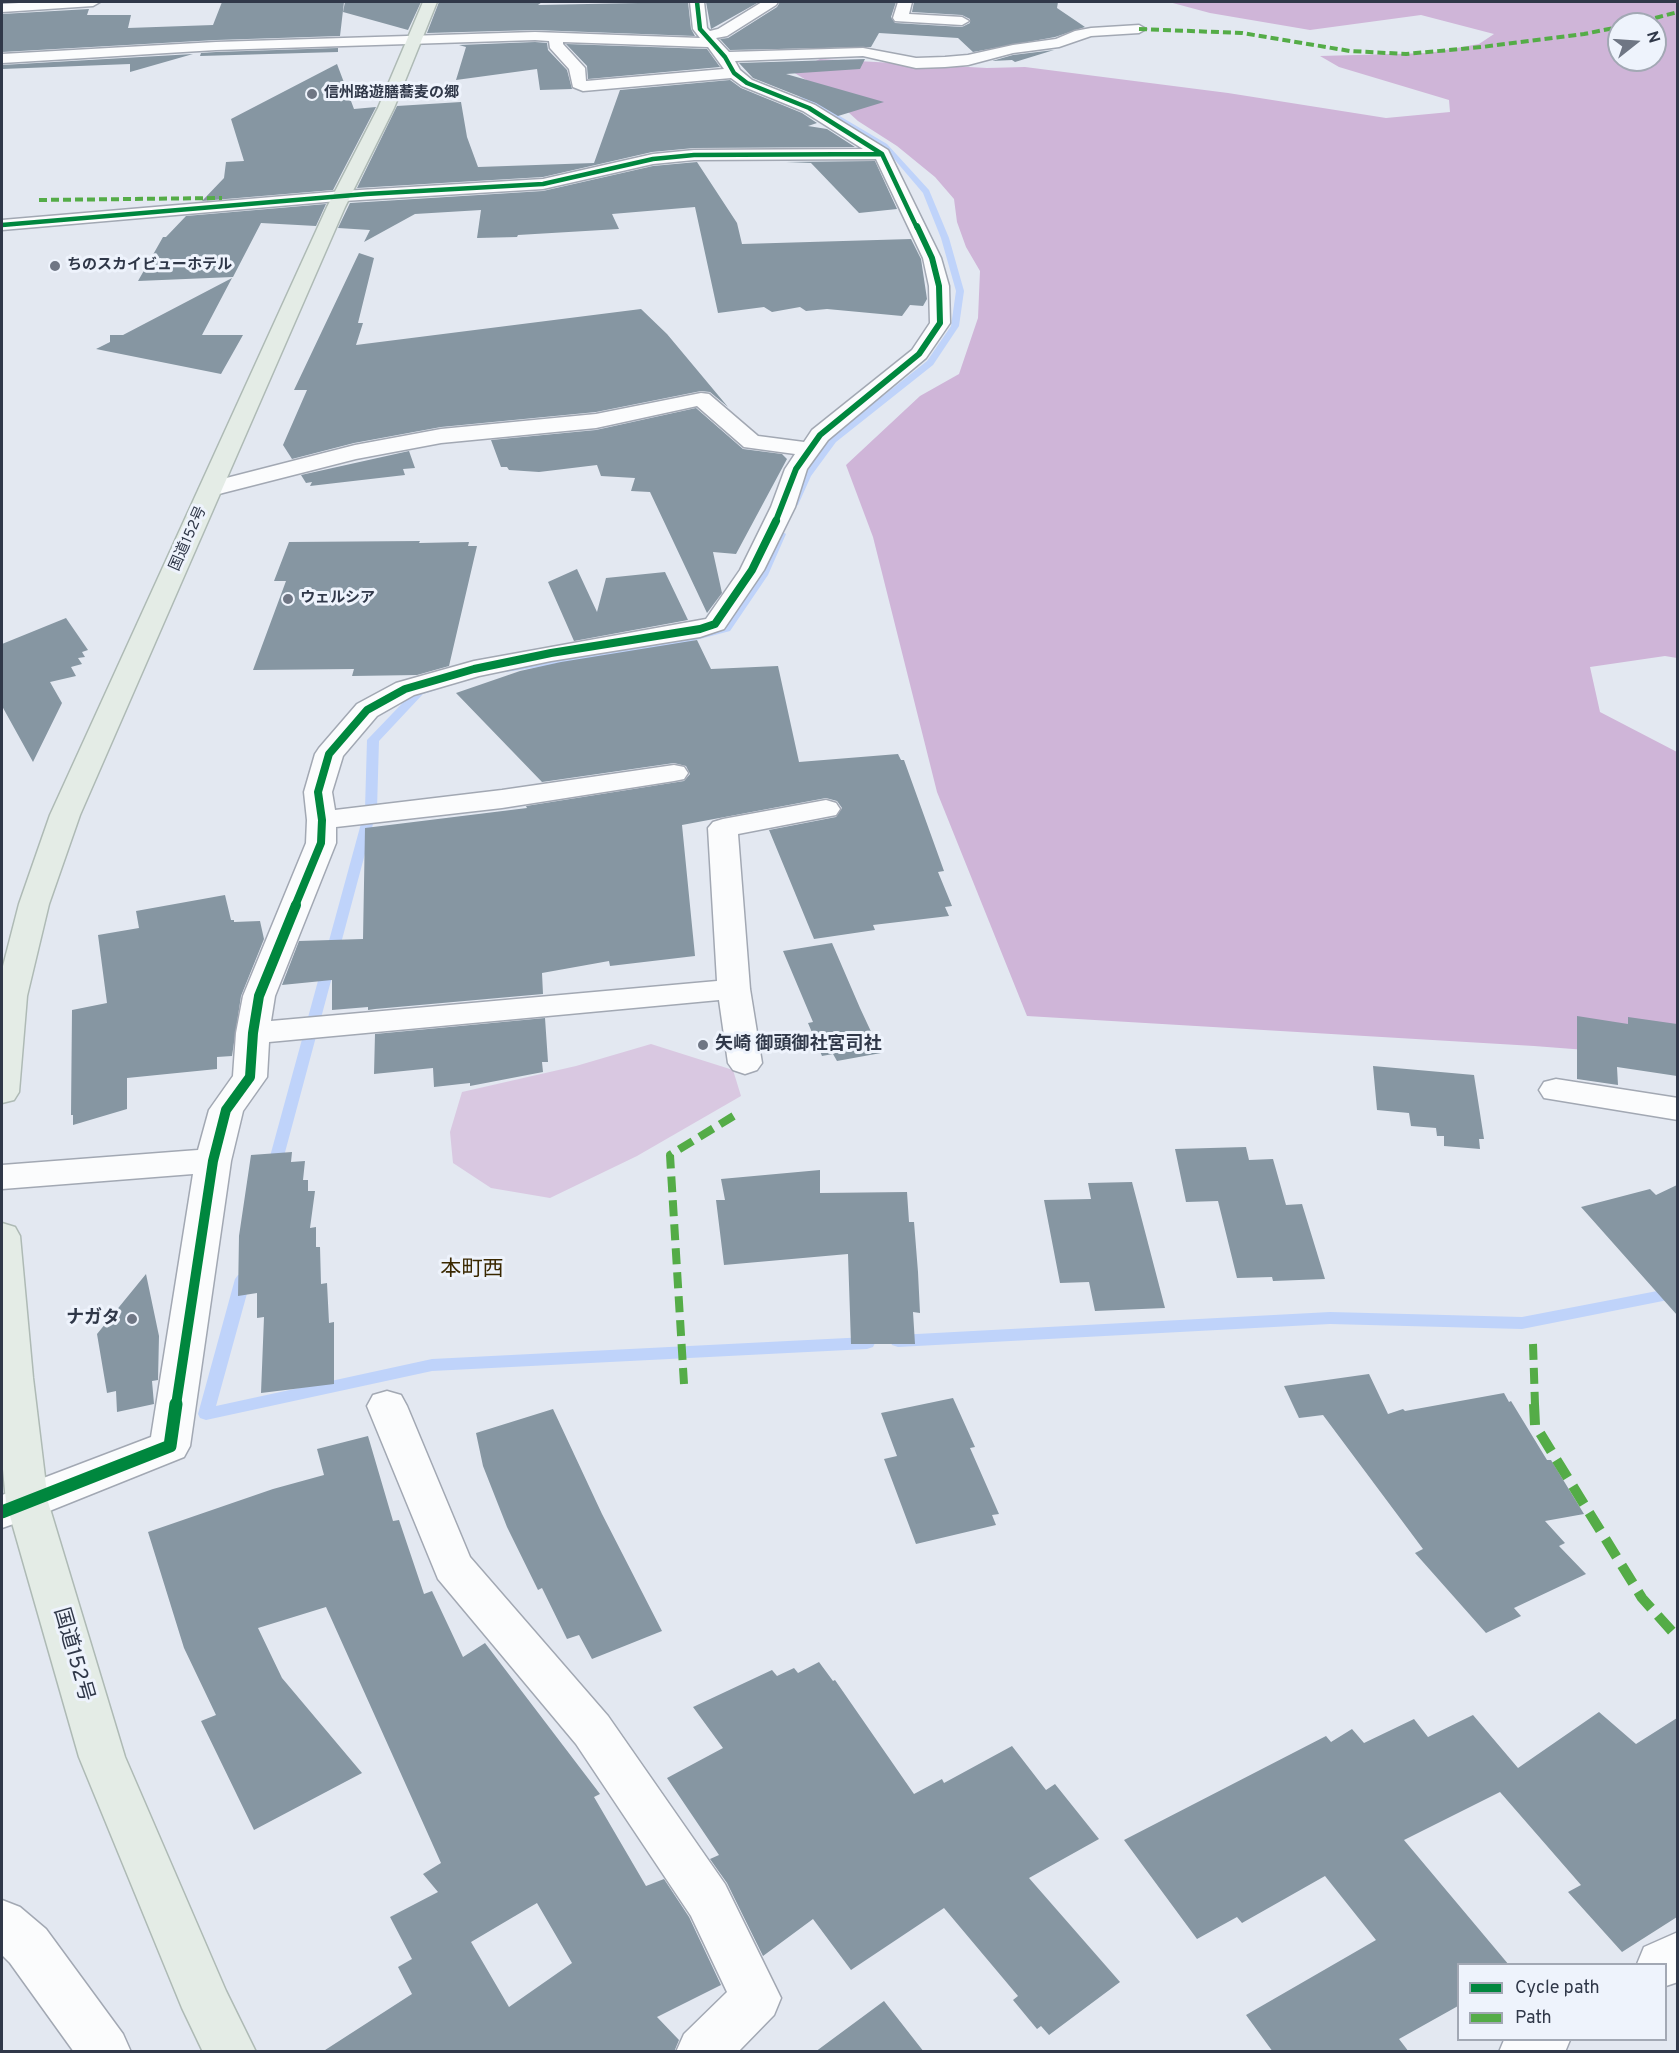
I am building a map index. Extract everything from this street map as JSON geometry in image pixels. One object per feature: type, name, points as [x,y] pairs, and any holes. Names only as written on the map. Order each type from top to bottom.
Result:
[{"type":"highway","name":"国道152号","points":[[2,1092],[11,996],[34,904],[65,815],[343,196],[386,108],[413,38],[430,2]]},
{"type":"highway","name":"国道152号","points":[[2,1236],[13,1378],[14,1507],[102,1757],[208,2008],[231,2052]]},
{"type":"street","points":[[2,8],[93,2]]},
{"type":"street","points":[[14,1507],[170,1446],[213,1161],[226,1110],[250,1077],[253,1033],[259,996],[321,843],[322,820],[318,792],[329,754],[367,711],[405,689],[474,669],[551,653],[700,629],[715,624],[752,570],[783,507],[796,469],[820,435],[919,354],[940,323],[939,286],[932,258],[882,154],[809,108],[747,83],[734,73],[725,57],[700,29],[697,2]]},
{"type":"street","points":[[2,58],[413,38],[557,36],[709,39],[771,2]]},
{"type":"street","points":[[905,2],[900,18],[962,21]]},
{"type":"street","points":[[725,57],[855,52],[916,63],[945,62],[968,60],[1014,49],[1059,43],[1091,32],[1139,29]]},
{"type":"street","points":[[557,36],[555,45],[577,68],[578,84],[583,86],[734,73]]},
{"type":"street","points":[[2,225],[343,196],[543,184],[653,159],[694,155],[882,154]]},
{"type":"street","points":[[211,489],[355,452],[430,438],[597,421],[701,399],[752,442],[810,449]]},
{"type":"street","points":[[322,820],[502,799],[674,773]]},
{"type":"street","points":[[745,1063],[734,989],[723,828],[826,809]]},
{"type":"street","points":[[253,1033],[734,989]]},
{"type":"street","points":[[1556,1090],[1677,1109]]},
{"type":"street","points":[[2,1177],[213,1161]]},
{"type":"street","points":[[387,1406],[453,1567],[592,1730],[708,1900],[756,1998],[702,2052]]},
{"type":"street","points":[[2,1923],[28,1946],[105,2052]]},
{"type":"street","points":[[1525,2052],[1542,2041]]},
{"type":"shaded area","points":[[1169,2],[1677,2],[1677,658],[1665,656],[1590,667],[1600,712],[1677,752],[1677,1057],[1534,1046],[1027,1016],[937,792],[873,537],[846,465],[920,396],[959,374],[978,318],[980,271],[966,247],[957,222],[954,199],[935,177],[897,146],[858,121],[826,92],[793,72],[820,59],[987,68],[1025,67],[1228,93],[1386,118],[1450,112],[1449,100],[1339,67],[1320,56],[1429,53],[1479,44],[1494,34],[1421,15],[1310,30],[1210,13]]},
{"type":"shaded area","points":[[651,1044],[733,1070],[741,1096],[637,1156],[550,1198],[491,1188],[453,1163],[450,1132],[462,1092],[576,1066]]},
{"type":"building","points":[[222,2],[344,2],[340,36],[216,40],[2,52],[2,14],[89,9],[87,15],[131,15],[128,28],[213,25]]},
{"type":"building","points":[[345,2],[421,2],[408,30],[343,12]]},
{"type":"building","points":[[439,2],[542,2],[538,5],[688,2],[691,29],[695,36],[535,30],[427,33]]},
{"type":"building","points":[[706,2],[759,2],[711,29]]},
{"type":"building","points":[[780,2],[896,2],[891,17],[895,23],[962,27],[970,23],[970,19],[962,15],[912,12],[914,2],[1058,2],[1057,8],[1085,27],[1055,37],[973,52],[958,38],[879,33],[871,47],[730,50],[720,39],[728,38],[777,7]]},
{"type":"building","points":[[547,43],[548,50],[567,70],[572,89],[540,90],[537,69],[456,80],[466,47],[459,45]]},
{"type":"building","points":[[566,44],[707,49],[720,67],[588,79],[587,66]]},
{"type":"building","points":[[338,48],[338,52],[200,56],[201,53],[216,52]]},
{"type":"building","points":[[1054,50],[1015,62],[1012,60],[992,61],[1013,55]]},
{"type":"building","points":[[193,54],[130,72],[130,64],[2,69],[2,65]]},
{"type":"building","points":[[865,59],[860,69],[786,74],[884,102],[838,116],[816,103],[753,78],[739,63]]},
{"type":"building","points":[[337,64],[354,109],[376,107],[333,190],[202,201],[224,178],[226,162],[244,161],[231,119]]},
{"type":"building","points":[[730,80],[741,88],[802,113],[817,123],[808,126],[827,129],[855,147],[694,148],[652,152],[543,177],[357,188],[397,106],[461,102],[467,137],[478,167],[594,163],[620,90]]},
{"type":"building","points":[[875,161],[897,209],[859,213],[811,163],[786,162]]},
{"type":"building","points":[[697,162],[737,223],[742,244],[911,239],[921,259],[927,299],[923,306],[910,305],[902,316],[827,309],[806,311],[800,307],[772,312],[764,307],[718,313],[695,207],[612,214],[619,229],[518,235],[517,237],[477,238],[481,210],[415,214],[364,242],[370,230],[338,228],[350,203],[543,191],[653,166]]},
{"type":"building","points":[[326,204],[316,226],[261,223],[233,277],[138,281],[163,237],[166,237],[186,216]]},
{"type":"building","points":[[359,253],[374,258],[358,323],[363,323],[356,345],[641,309],[667,334],[728,407],[710,392],[701,391],[596,412],[441,427],[354,443],[292,459],[283,445],[307,390],[294,390]]},
{"type":"building","points":[[232,278],[202,335],[243,335],[221,374],[96,349],[110,342],[110,335],[123,335]]},
{"type":"building","points":[[696,408],[743,449],[782,454],[787,459],[736,554],[713,552],[722,593],[707,613],[650,492],[631,491],[635,478],[601,476],[597,465],[539,472],[509,470],[507,467],[501,467],[491,440],[596,430]]},
{"type":"building","points":[[409,451],[415,468],[403,469],[405,475],[310,486],[312,482],[306,483],[301,475]]},
{"type":"building","points":[[420,541],[419,543],[469,542],[468,546],[477,546],[449,666],[417,675],[352,676],[354,669],[253,670],[286,581],[274,581],[289,542]]},
{"type":"building","points":[[577,569],[597,612],[606,578],[665,572],[688,620],[574,641],[548,582]]},
{"type":"building","points":[[66,618],[88,650],[82,652],[85,657],[78,658],[82,664],[71,667],[76,676],[50,682],[62,703],[33,762],[2,706],[2,644]]},
{"type":"building","points":[[697,640],[711,669],[778,666],[799,762],[898,754],[901,760],[904,760],[944,871],[938,872],[952,906],[945,907],[949,916],[873,925],[875,930],[814,939],[769,830],[836,817],[842,808],[837,801],[826,798],[682,825],[695,956],[610,966],[609,961],[542,973],[543,994],[368,1010],[368,1007],[332,1010],[332,980],[282,985],[299,941],[363,939],[365,828],[527,808],[526,806],[684,781],[690,774],[686,766],[674,763],[542,782],[456,693],[520,671]]},
{"type":"building","points":[[225,895],[231,920],[234,922],[260,921],[264,939],[241,996],[232,1056],[217,1057],[217,1069],[127,1078],[127,1109],[73,1125],[73,1115],[71,1115],[72,1010],[107,1003],[98,935],[139,928],[136,911]]},
{"type":"building","points":[[832,943],[881,1053],[837,1061],[833,1054],[822,1056],[808,1023],[813,1022],[783,951]]},
{"type":"building","points":[[1577,1016],[1628,1024],[1628,1017],[1677,1024],[1677,1076],[1617,1067],[1618,1085],[1577,1079]]},
{"type":"building","points":[[545,1018],[548,1062],[542,1062],[543,1072],[470,1086],[470,1083],[434,1087],[433,1068],[374,1074],[375,1034]]},
{"type":"building","points":[[1373,1066],[1474,1075],[1484,1139],[1479,1139],[1480,1149],[1444,1146],[1444,1136],[1437,1136],[1436,1128],[1411,1126],[1409,1113],[1377,1110]]},
{"type":"building","points":[[1246,1147],[1249,1160],[1273,1159],[1286,1205],[1302,1204],[1325,1279],[1273,1281],[1272,1277],[1237,1278],[1218,1201],[1186,1202],[1175,1149]]},
{"type":"building","points":[[292,1152],[291,1162],[305,1161],[303,1180],[308,1180],[308,1191],[315,1191],[310,1228],[316,1227],[316,1247],[320,1247],[321,1284],[327,1283],[329,1323],[334,1322],[334,1384],[261,1393],[264,1317],[257,1318],[257,1293],[238,1296],[239,1236],[251,1155]]},
{"type":"building","points":[[820,1170],[820,1193],[907,1192],[909,1222],[914,1222],[918,1272],[920,1313],[913,1312],[915,1344],[851,1344],[848,1254],[724,1265],[716,1200],[725,1200],[721,1179]]},
{"type":"building","points":[[1132,1182],[1165,1308],[1095,1311],[1089,1282],[1060,1283],[1044,1200],[1091,1199],[1088,1183]]},
{"type":"building","points":[[1677,1185],[1677,1315],[1581,1207],[1650,1189],[1656,1195]]},
{"type":"building","name":"ナガタ","points":[[146,1274],[159,1336],[158,1380],[152,1381],[154,1404],[117,1412],[116,1391],[107,1393],[97,1334]]},
{"type":"building","points":[[1369,1374],[1388,1414],[1403,1409],[1405,1411],[1504,1393],[1547,1460],[1551,1460],[1584,1514],[1545,1521],[1565,1543],[1559,1546],[1586,1574],[1514,1608],[1521,1616],[1486,1633],[1415,1553],[1423,1549],[1323,1415],[1299,1418],[1284,1386]]},
{"type":"building","points":[[953,1398],[975,1447],[970,1448],[999,1514],[992,1515],[996,1525],[916,1544],[884,1459],[897,1456],[881,1413]]},
{"type":"building","points":[[553,1409],[602,1514],[662,1631],[592,1659],[579,1635],[567,1639],[542,1588],[538,1590],[507,1527],[483,1466],[476,1433]]},
{"type":"building","points":[[368,1436],[393,1521],[399,1520],[424,1594],[432,1591],[463,1657],[485,1643],[600,1794],[594,1797],[646,1886],[664,1879],[689,1917],[721,1985],[657,2017],[679,2040],[674,2052],[322,2052],[412,1994],[398,1967],[412,1959],[390,1917],[438,1892],[423,1874],[441,1863],[326,1607],[258,1628],[282,1678],[362,1773],[254,1830],[201,1721],[216,1715],[184,1648],[148,1532],[273,1489],[324,1475],[317,1449]],"holes":[[[537,1903],[572,1963],[509,2007],[471,1942]]]},
{"type":"building","points":[[819,1662],[833,1681],[835,1680],[914,1794],[942,1779],[944,1783],[1012,1746],[1046,1790],[1055,1784],[1099,1839],[1029,1878],[1120,1982],[1049,2035],[1041,2026],[1037,2029],[1013,2000],[1018,1996],[944,1908],[851,1970],[813,1919],[763,1956],[727,1883],[710,1859],[719,1855],[667,1778],[723,1748],[693,1707],[772,1670],[777,1676],[794,1668],[798,1673]]},
{"type":"building","points":[[1599,1712],[1636,1744],[1677,1718],[1677,1917],[1622,1952],[1568,1892],[1581,1885],[1500,1792],[1404,1840],[1507,1963],[1457,1963],[1457,2007],[1399,2039],[1409,2052],[1273,2052],[1246,2015],[1376,1940],[1325,1876],[1242,1923],[1237,1917],[1197,1939],[1124,1840],[1326,1736],[1331,1742],[1352,1729],[1364,1743],[1414,1719],[1428,1737],[1473,1715],[1518,1768]]},
{"type":"building","points":[[884,2001],[924,2052],[815,2052]]},
{"type":"waterway","points":[[793,505],[806,476],[833,440],[930,363],[955,326],[960,291],[945,238],[926,192],[885,145],[797,93]]},
{"type":"waterway","points":[[506,669],[666,645],[726,629],[763,575],[781,534]]},
{"type":"waterway","points":[[273,1171],[371,809],[373,740],[419,692],[432,688]]},
{"type":"waterway","points":[[243,1279],[206,1414],[432,1365],[867,1343]]},
{"type":"waterway","points":[[898,1341],[1330,1318],[1522,1323],[1678,1292]]},
{"type":"marked path","points":[[1667,15],[1678,12]]},
{"type":"marked path","points":[[1139,29],[1242,33],[1350,51],[1406,54],[1482,47],[1607,29]]},
{"type":"marked path","points":[[39,200],[222,198]]},
{"type":"marked path","points":[[684,1384],[670,1155],[740,1112]]},
{"type":"marked path","points":[[1533,1344],[1535,1425],[1642,1598],[1678,1638]]},
{"type":"cycle path","points":[[2,1512],[170,1446],[213,1161],[226,1110],[250,1077],[253,1033],[259,996],[321,843],[322,820],[318,792],[329,754],[367,710],[405,689],[474,669],[551,653],[700,629],[715,624],[752,570],[783,507],[796,469],[820,435],[919,354],[940,323],[939,286],[932,258],[882,154],[809,108],[747,83],[734,73],[725,57],[700,29],[697,2]]},
{"type":"cycle path","points":[[2,225],[366,194],[543,184],[653,159],[694,155],[882,154]]},
{"type":"place","name":"信州路遊膳蕎麦の郷","points":[[312,94]]},
{"type":"place","name":"ちのスカイビューホテル","points":[[55,266]]},
{"type":"place","name":"ウェルシア","points":[[288,599]]},
{"type":"place","name":"矢崎 御頭御社宮司社","points":[[703,1045]]},
{"type":"place","name":"ナガタ","points":[[132,1319]]},
{"type":"district","name":"本町西","points":[[472,1271]]}]
